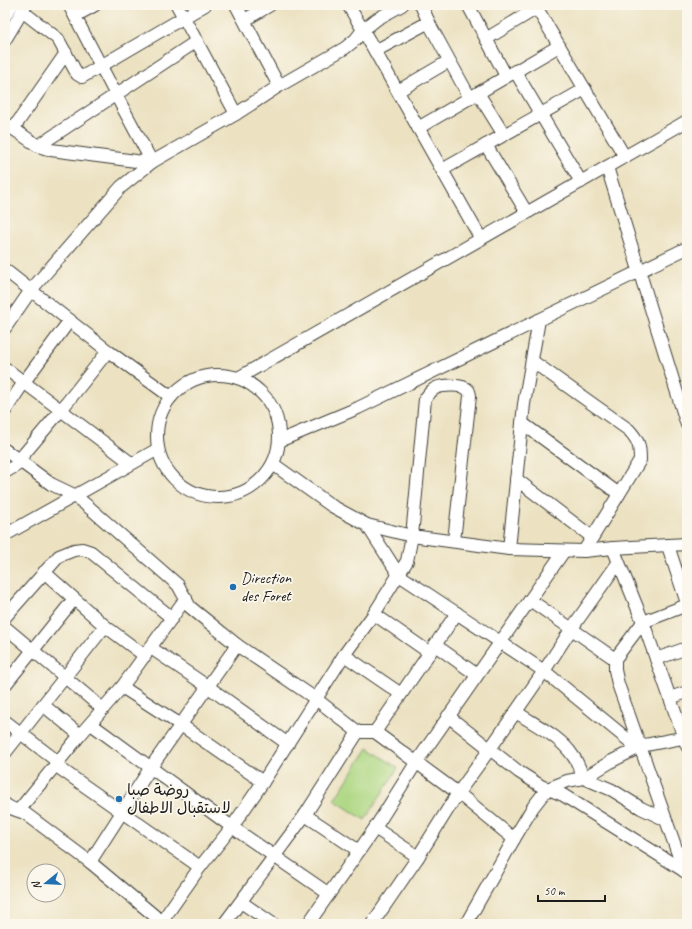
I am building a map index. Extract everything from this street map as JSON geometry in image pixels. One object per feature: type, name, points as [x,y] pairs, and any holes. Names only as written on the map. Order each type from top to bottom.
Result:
[{"type":"street","points":[[69,5],[152,162]]},
{"type":"street","points":[[75,16],[95,5]]},
{"type":"street","points":[[177,5],[236,114]]},
{"type":"street","points":[[20,7],[58,39],[76,74],[85,76],[206,5]]},
{"type":"street","points":[[236,5],[279,86]]},
{"type":"street","points":[[245,20],[270,5]]},
{"type":"street","points":[[348,5],[481,239]]},
{"type":"street","points":[[5,328],[31,290],[121,187],[152,162],[236,114],[279,86],[345,48],[355,40],[363,30],[402,5]]},
{"type":"street","points":[[421,5],[449,61],[504,135]]},
{"type":"street","points":[[468,5],[486,39],[541,114],[581,182]]},
{"type":"street","points":[[5,16],[20,7]]},
{"type":"street","points":[[5,40],[20,7]]},
{"type":"street","points":[[486,39],[536,7],[624,157]]},
{"type":"street","points":[[375,51],[429,22]]},
{"type":"street","points":[[38,146],[197,41]]},
{"type":"street","points":[[418,128],[559,46]]},
{"type":"street","points":[[66,53],[9,126],[38,146],[50,150],[152,162]]},
{"type":"street","points":[[398,91],[449,61]]},
{"type":"street","points":[[442,170],[585,89]]},
{"type":"street","points":[[238,378],[687,121]]},
{"type":"street","points":[[486,145],[527,213]]},
{"type":"street","points":[[607,168],[687,425]]},
{"type":"street","points":[[280,441],[358,408],[687,248]]},
{"type":"street","points":[[5,270],[108,351],[171,397]]},
{"type":"street","points":[[5,411],[24,382],[70,320]]},
{"type":"street","points":[[509,549],[522,423],[539,320]]},
{"type":"street","points":[[5,472],[21,461],[108,351]]},
{"type":"street","points":[[532,361],[629,430],[637,438],[640,448],[640,460],[584,551]]},
{"type":"street","points":[[5,368],[131,463]]},
{"type":"street","points":[[220,374],[238,378],[253,385],[265,396],[274,410],[279,425],[280,441],[273,464],[262,480],[247,491],[229,497],[210,497],[192,492],[177,481],[165,466],[158,449],[157,431],[161,413],[171,397],[184,385],[201,377],[220,374]]},
{"type":"street","points":[[186,598],[122,687],[56,764],[10,809],[26,814],[90,862],[161,923],[200,867],[232,827],[263,782],[344,655],[374,614],[408,561],[412,536],[425,399],[435,388],[445,386],[463,387],[468,390],[470,396],[454,541]]},
{"type":"street","points":[[522,423],[619,494]]},
{"type":"street","points":[[5,535],[158,449]]},
{"type":"street","points":[[5,450],[51,484],[74,495],[178,585],[190,607],[237,645],[316,699],[358,732],[375,732],[458,793],[514,838]]},
{"type":"street","points":[[273,464],[332,506],[367,526],[412,536],[509,549],[564,551],[687,544]]},
{"type":"street","points":[[516,479],[592,537]]},
{"type":"street","points":[[367,526],[399,575],[544,671],[639,747]]},
{"type":"street","points":[[668,546],[687,604],[642,622],[615,659],[615,670],[618,684],[639,747],[685,872]]},
{"type":"street","points":[[466,924],[514,838],[533,807],[547,789],[567,781],[584,778],[639,747],[686,740],[613,548]]},
{"type":"street","points":[[5,617],[59,556],[68,552],[82,550],[91,552],[172,618]]},
{"type":"street","points":[[308,924],[375,828],[448,716],[564,551]]},
{"type":"street","points":[[373,924],[418,857],[458,793],[516,712],[572,628],[618,563]]},
{"type":"street","points":[[44,572],[105,626],[207,686],[288,744]]},
{"type":"street","points":[[5,685],[74,599]]},
{"type":"street","points":[[530,600],[615,659]]},
{"type":"street","points":[[375,732],[457,613]]},
{"type":"street","points":[[374,614],[477,675]]},
{"type":"street","points":[[5,752],[105,626]]},
{"type":"street","points":[[5,627],[103,709]]},
{"type":"street","points":[[90,862],[151,767],[237,645]]},
{"type":"street","points":[[656,659],[687,648]]},
{"type":"street","points":[[344,655],[402,694]]},
{"type":"street","points":[[122,687],[181,724],[263,782]]},
{"type":"street","points":[[670,698],[687,692]]},
{"type":"street","points":[[43,705],[80,735]]},
{"type":"street","points":[[516,712],[550,734],[565,746],[574,756],[584,778],[612,790],[641,808],[666,820]]},
{"type":"street","points":[[448,716],[534,782],[563,795],[685,872]]},
{"type":"street","points":[[5,721],[56,764],[200,867]]},
{"type":"street","points":[[90,724],[232,827],[329,894]]},
{"type":"street","points":[[224,924],[305,815],[358,732]]},
{"type":"street","points":[[305,815],[359,851]]},
{"type":"street","points":[[375,828],[418,857]]},
{"type":"street","points":[[241,902],[273,924]]},
{"type":"green space","points":[[368,748],[398,768],[365,820],[334,800]]},
{"type":"place","name":"Direction des Foret","points":[[233,587]]},
{"type":"place","name":"روضة صبا لاستقبال الاطفال","points":[[119,799]]}]
